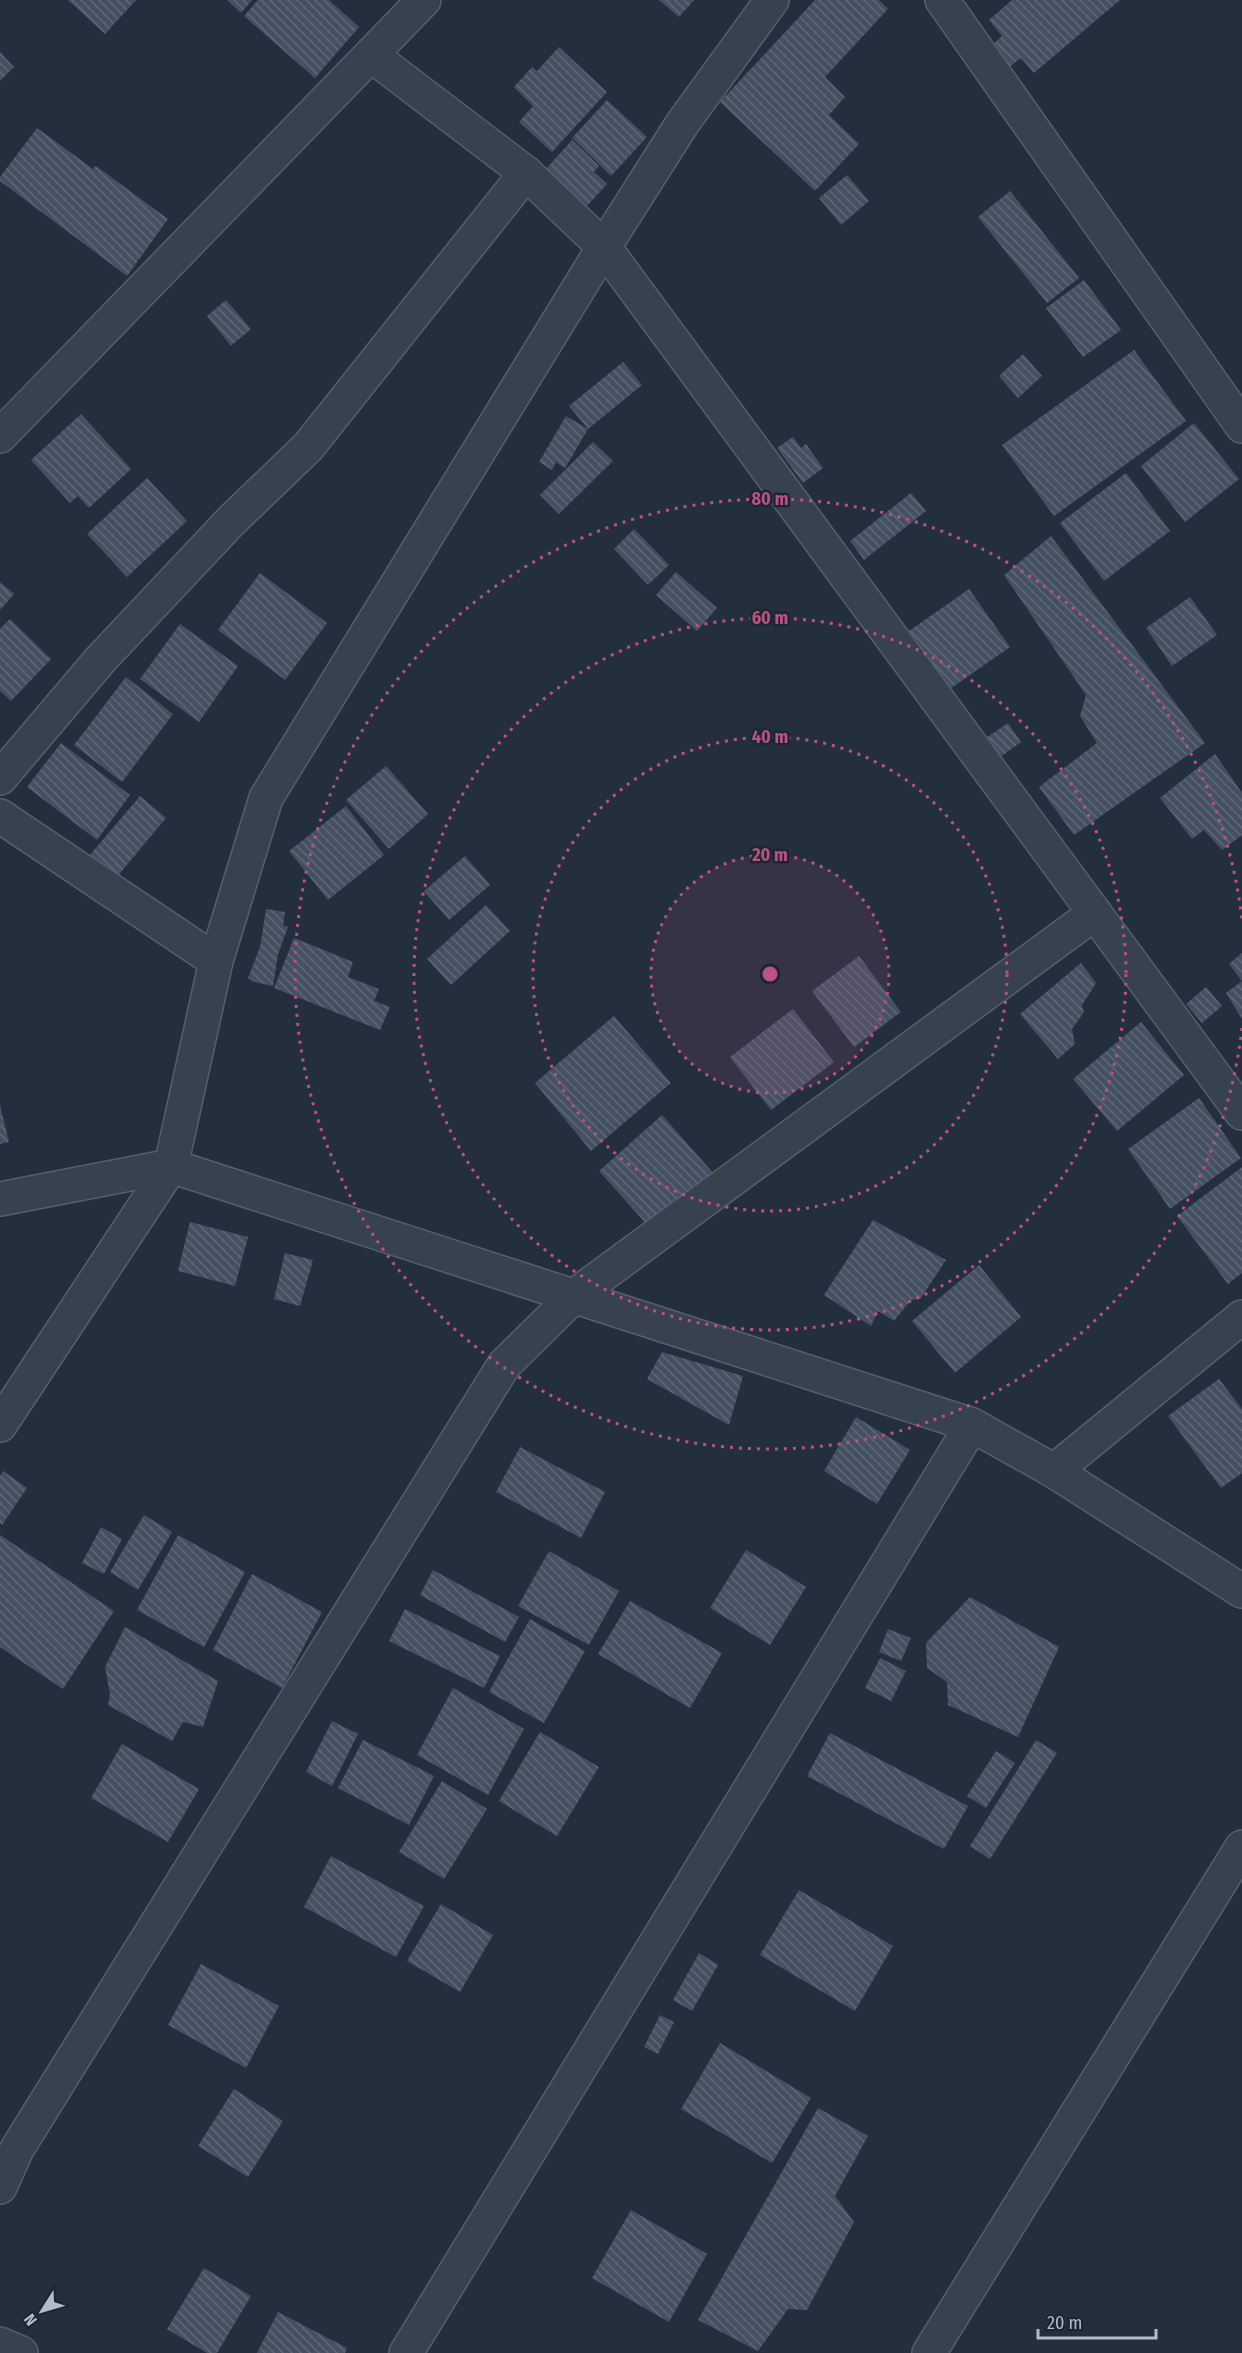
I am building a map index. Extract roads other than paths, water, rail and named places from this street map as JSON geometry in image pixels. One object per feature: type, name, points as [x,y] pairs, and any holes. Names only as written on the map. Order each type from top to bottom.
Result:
[{"type":"street","points":[[0,436],[424,0]]},
{"type":"street","points":[[0,1425],[171,1166],[216,961],[266,798],[604,247],[682,124],[772,0]]},
{"type":"street","points":[[942,0],[1242,426]]},
{"type":"street","points":[[371,55],[526,173],[604,247],[1242,1113]]},
{"type":"street","points":[[0,778],[101,659],[231,521],[308,447],[526,173]]},
{"type":"street","points":[[0,816],[216,961]]},
{"type":"street","points":[[0,2187],[16,2149],[504,1365],[573,1296],[1095,913]]},
{"type":"street","points":[[0,1199],[171,1166],[972,1425],[1054,1471],[1242,1592]]},
{"type":"street","points":[[1054,1471],[1242,1317]]},
{"type":"street","points":[[406,2353],[972,1425]]},
{"type":"street","points":[[929,2353],[1242,1847]]},
{"type":"street","points":[[0,2344],[21,2353]]}]
